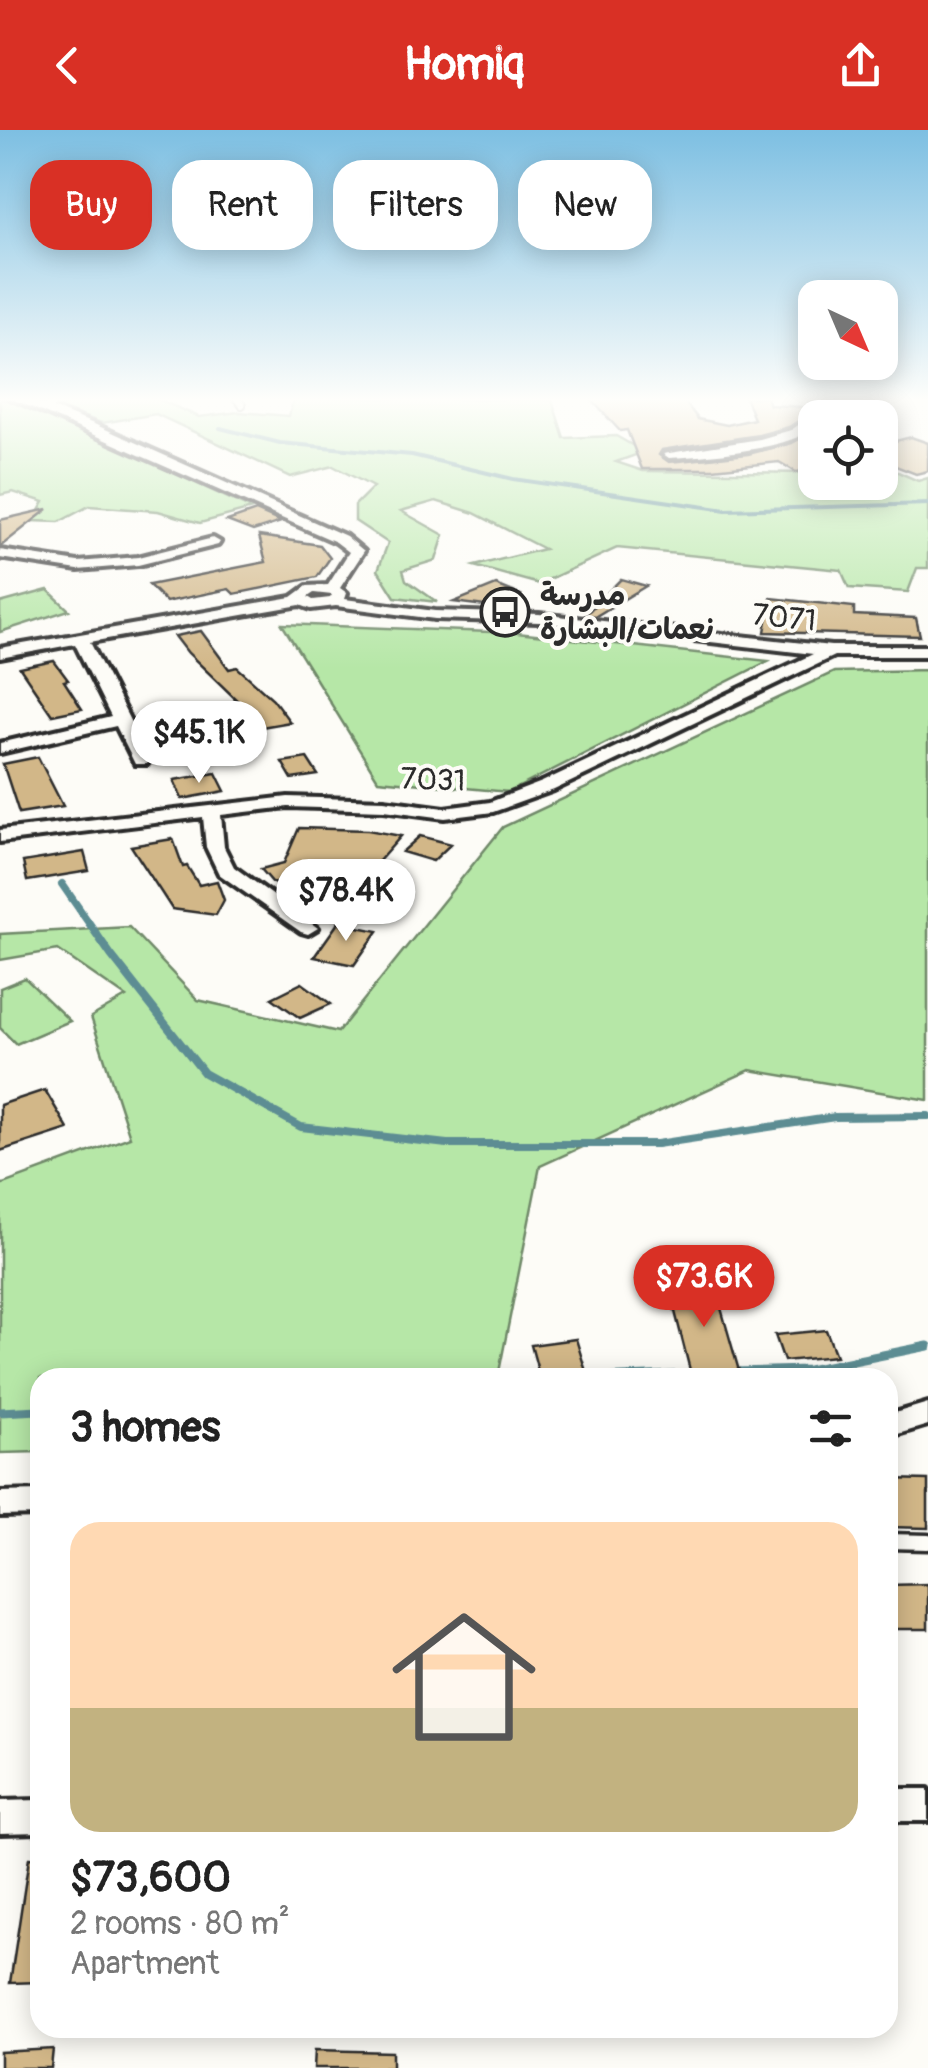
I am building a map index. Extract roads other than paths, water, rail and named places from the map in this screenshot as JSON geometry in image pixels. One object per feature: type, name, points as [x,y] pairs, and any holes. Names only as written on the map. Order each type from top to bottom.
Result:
[{"type":"street","points":[[0,653],[300,600],[307,590],[334,596],[357,551],[341,539],[224,487]]},
{"type":"street","points":[[0,554],[78,566],[138,561],[213,542]]},
{"type":"street","name":"7071","points":[[334,596],[435,615],[539,618],[831,650],[928,651]]},
{"type":"street","points":[[80,638],[141,760]]},
{"type":"street","name":"7031","points":[[0,836],[288,802],[445,813],[493,808],[548,786],[831,650]]},
{"type":"street","points":[[0,748],[121,720]]},
{"type":"street","points":[[211,810],[215,848],[226,870],[308,928]]},
{"type":"street","points":[[898,1423],[928,1414]]},
{"type":"street","points":[[0,1504],[30,1502]]},
{"type":"street","points":[[898,1805],[928,1806]]},
{"type":"street","points":[[0,1817],[30,1816]]},
{"type":"lane","points":[[898,1541],[928,1542]]},
{"type":"waterway","points":[[571,487],[726,510],[928,504]]},
{"type":"waterway","points":[[62,884],[111,955],[204,1073],[301,1127],[447,1144],[657,1144],[835,1117],[928,1116]]},
{"type":"waterway","points":[[818,1368],[928,1346]]},
{"type":"waterway","points":[[0,1412],[30,1410]]},
{"type":"place","name":"مدرسة نعمات/البشارة","points":[[505,612]]}]
